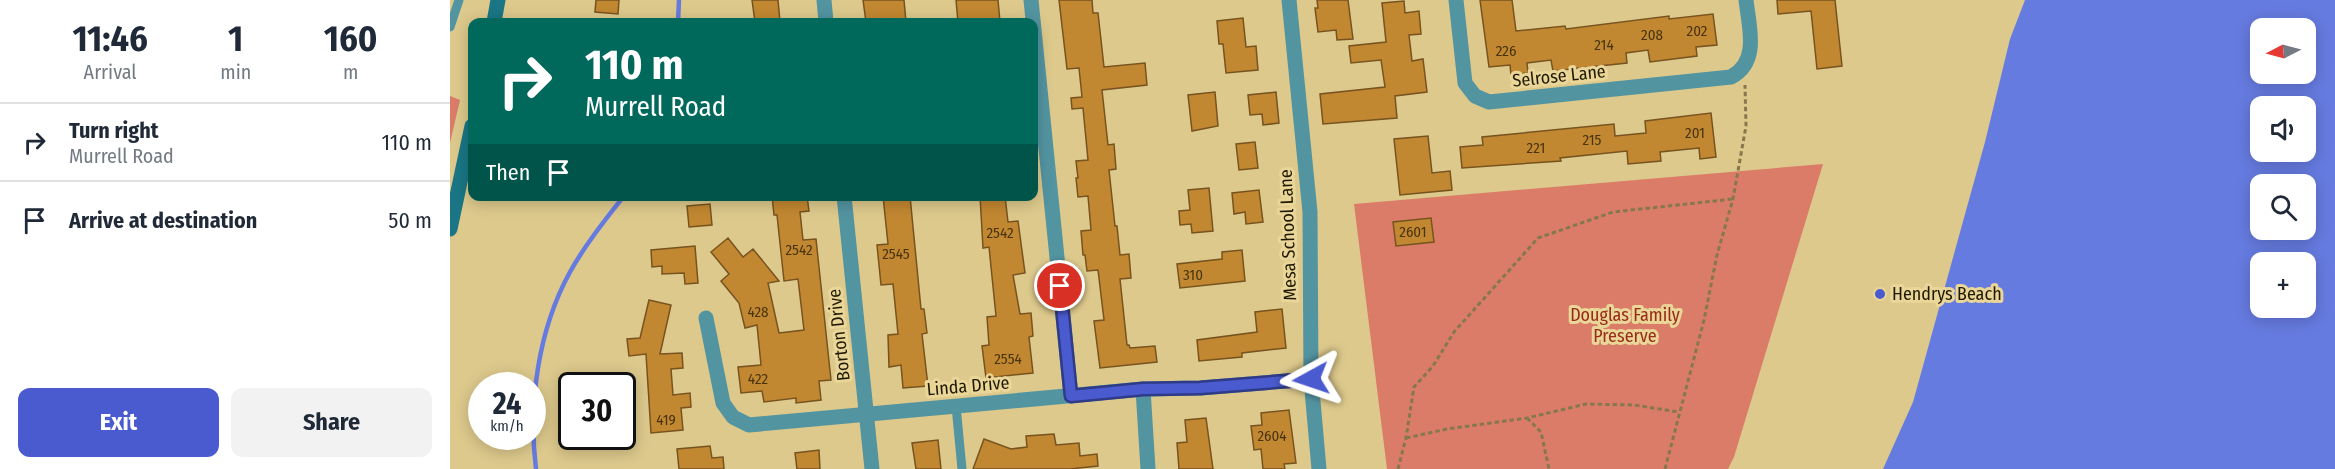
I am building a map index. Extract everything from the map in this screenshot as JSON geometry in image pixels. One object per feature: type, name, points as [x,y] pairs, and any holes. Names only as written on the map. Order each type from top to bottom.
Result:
[{"type":"main road","points":[[495,18],[498,0]]},
{"type":"main road","points":[[450,230],[468,145]]},
{"type":"street","points":[[824,0],[826,18]]},
{"type":"street","points":[[1031,0],[1033,18]]},
{"type":"street","name":"Mesa School Lane","points":[[1289,0],[1310,212],[1311,379],[1319,469]]},
{"type":"street","name":"Selrose Lane","points":[[1456,0],[1466,83],[1475,96],[1489,102],[1724,79],[1738,74],[1744,68]]},
{"type":"street","points":[[1744,68],[1750,54],[1746,0]]},
{"type":"street","points":[[1038,69],[1071,396]]},
{"type":"street","name":"Borton Drive","points":[[845,201],[872,469]]},
{"type":"street","name":"Linda Drive","points":[[706,318],[723,403],[727,411],[741,422],[758,425],[1143,389],[1200,388],[1311,379]]},
{"type":"street","points":[[1143,389],[1148,469]]},
{"type":"lane","points":[[450,27],[459,0]]},
{"type":"lane","points":[[956,406],[962,469]]},
{"type":"path","points":[[1665,469],[1704,320],[1717,255],[1733,200],[1746,126],[1744,68]]},
{"type":"path","points":[[1398,469],[1406,438],[1414,387],[1433,366],[1454,332],[1538,238],[1613,212],[1733,200]]},
{"type":"path","points":[[1406,438],[1447,429],[1527,418],[1586,404],[1635,405],[1679,412]]},
{"type":"path","points":[[1527,418],[1541,432],[1549,469]]},
{"type":"green space","points":[[450,96],[460,100],[450,143]]},
{"type":"green space","name":"Douglas Family Preserve","points":[[1823,164],[1734,457],[1728,469],[1387,469],[1354,204]]},
{"type":"water","points":[[2025,0],[2335,0],[2335,469],[1883,469],[1913,402],[1985,142],[2010,39]]},
{"type":"building","points":[[596,0],[619,0],[618,14],[595,12]]},
{"type":"building","points":[[752,0],[778,0],[780,18],[754,18]]},
{"type":"building","points":[[863,0],[904,0],[906,18],[865,18]]},
{"type":"building","points":[[956,0],[998,0],[1000,18],[958,18]]},
{"type":"building","points":[[1059,0],[1092,0],[1093,13],[1098,13],[1104,67],[1145,63],[1147,85],[1102,90],[1108,145],[1114,144],[1116,169],[1109,170],[1115,226],[1117,226],[1120,255],[1129,254],[1131,278],[1120,279],[1127,345],[1130,348],[1155,346],[1157,362],[1100,368],[1094,321],[1104,320],[1098,270],[1087,271],[1085,255],[1083,255],[1081,231],[1091,230],[1088,196],[1078,197],[1076,178],[1078,178],[1076,161],[1088,160],[1083,108],[1072,109],[1071,98],[1082,97],[1079,68],[1067,69]]},
{"type":"building","points":[[1317,0],[1348,0],[1353,39],[1337,40],[1336,30],[1318,32],[1315,8],[1318,8]]},
{"type":"building","points":[[1480,0],[1512,0],[1516,31],[1565,26],[1566,29],[1669,16],[1669,19],[1713,14],[1717,45],[1696,47],[1697,56],[1650,62],[1648,50],[1626,53],[1627,63],[1553,71],[1551,60],[1527,63],[1528,73],[1511,75],[1510,65],[1489,67]]},
{"type":"building","points":[[1777,0],[1835,0],[1842,66],[1817,69],[1811,11],[1778,14]]},
{"type":"building","points":[[1404,1],[1405,13],[1419,11],[1421,34],[1409,35],[1412,61],[1423,59],[1427,92],[1395,96],[1397,118],[1323,124],[1320,94],[1385,87],[1381,60],[1351,63],[1349,46],[1386,42],[1382,3]]},
{"type":"building","points":[[1243,18],[1246,47],[1256,46],[1258,70],[1226,73],[1223,44],[1219,44],[1217,21]]},
{"type":"building","points":[[1215,92],[1218,126],[1192,131],[1188,95]]},
{"type":"building","points":[[1276,92],[1279,123],[1263,125],[1262,114],[1250,115],[1248,95]]},
{"type":"building","points":[[1711,113],[1716,157],[1700,159],[1699,148],[1660,152],[1661,161],[1628,164],[1627,151],[1560,158],[1561,161],[1462,168],[1460,147],[1483,145],[1482,137],[1614,124],[1615,136],[1646,133],[1645,121]]},
{"type":"building","points":[[1428,136],[1432,173],[1450,171],[1452,190],[1400,195],[1394,139]]},
{"type":"building","points":[[1255,142],[1258,168],[1239,170],[1236,144]]},
{"type":"building","points":[[1209,188],[1213,231],[1192,233],[1191,224],[1180,225],[1179,211],[1190,210],[1188,190]]},
{"type":"building","points":[[1259,190],[1263,222],[1246,224],[1245,212],[1234,214],[1232,193]]},
{"type":"building","points":[[773,201],[808,201],[809,211],[800,212],[803,240],[816,239],[831,380],[819,381],[821,400],[796,403],[796,398],[764,402],[762,391],[741,393],[738,367],[761,365],[757,325],[745,328],[739,303],[721,281],[729,274],[711,252],[728,238],[743,257],[753,249],[779,281],[768,283],[779,333],[804,330],[798,279],[784,281],[777,215],[774,215]]},
{"type":"building","points":[[884,201],[910,201],[921,309],[924,309],[927,333],[922,334],[928,386],[903,388],[901,365],[889,367],[888,335],[898,334],[893,284],[881,285],[877,245],[888,244]]},
{"type":"building","points":[[980,201],[1006,201],[1008,222],[1018,221],[1025,273],[1013,275],[1020,314],[1031,313],[1033,336],[1029,337],[1033,373],[986,378],[982,346],[989,345],[987,317],[996,316],[989,247],[983,248]]},
{"type":"building","points":[[710,204],[712,225],[689,227],[687,206]]},
{"type":"building","points":[[1431,218],[1434,242],[1396,246],[1393,222]]},
{"type":"building","points":[[695,246],[698,283],[685,284],[684,273],[662,274],[662,266],[652,267],[651,250]]},
{"type":"building","points":[[1242,250],[1245,281],[1180,288],[1177,264],[1222,259],[1222,252]]},
{"type":"building","points":[[649,300],[671,305],[660,354],[682,353],[683,368],[671,369],[673,395],[690,393],[691,407],[681,408],[683,430],[651,433],[646,354],[629,356],[627,339],[640,338]]},
{"type":"building","points":[[1282,309],[1286,348],[1242,353],[1242,357],[1199,361],[1197,340],[1257,332],[1255,312]]},
{"type":"building","points":[[1289,410],[1296,463],[1284,464],[1285,469],[1263,469],[1261,449],[1254,450],[1251,426],[1262,425],[1261,413]]},
{"type":"building","points":[[1206,418],[1213,469],[1179,469],[1177,443],[1187,442],[1185,420]]},
{"type":"building","points":[[1054,434],[1056,445],[1079,443],[1080,456],[1097,454],[1098,466],[1070,469],[973,469],[984,439],[1011,449],[1027,447],[1026,436]]},
{"type":"building","points":[[938,440],[941,469],[916,469],[912,443]]},
{"type":"building","points":[[710,446],[712,458],[723,457],[724,469],[679,469],[677,449]]},
{"type":"building","points":[[819,450],[820,469],[797,469],[795,453]]},
{"type":"waterway","points":[[678,18],[679,0]]},
{"type":"waterway","points":[[536,469],[533,419],[535,393],[538,368],[550,318],[559,294],[576,262],[620,201]]},
{"type":"place","name":"Hendrys Beach","points":[[1880,294]]},
{"type":"route","points":[[1060,286],[1071,396],[1143,389],[1200,388],[1311,379]]}]
